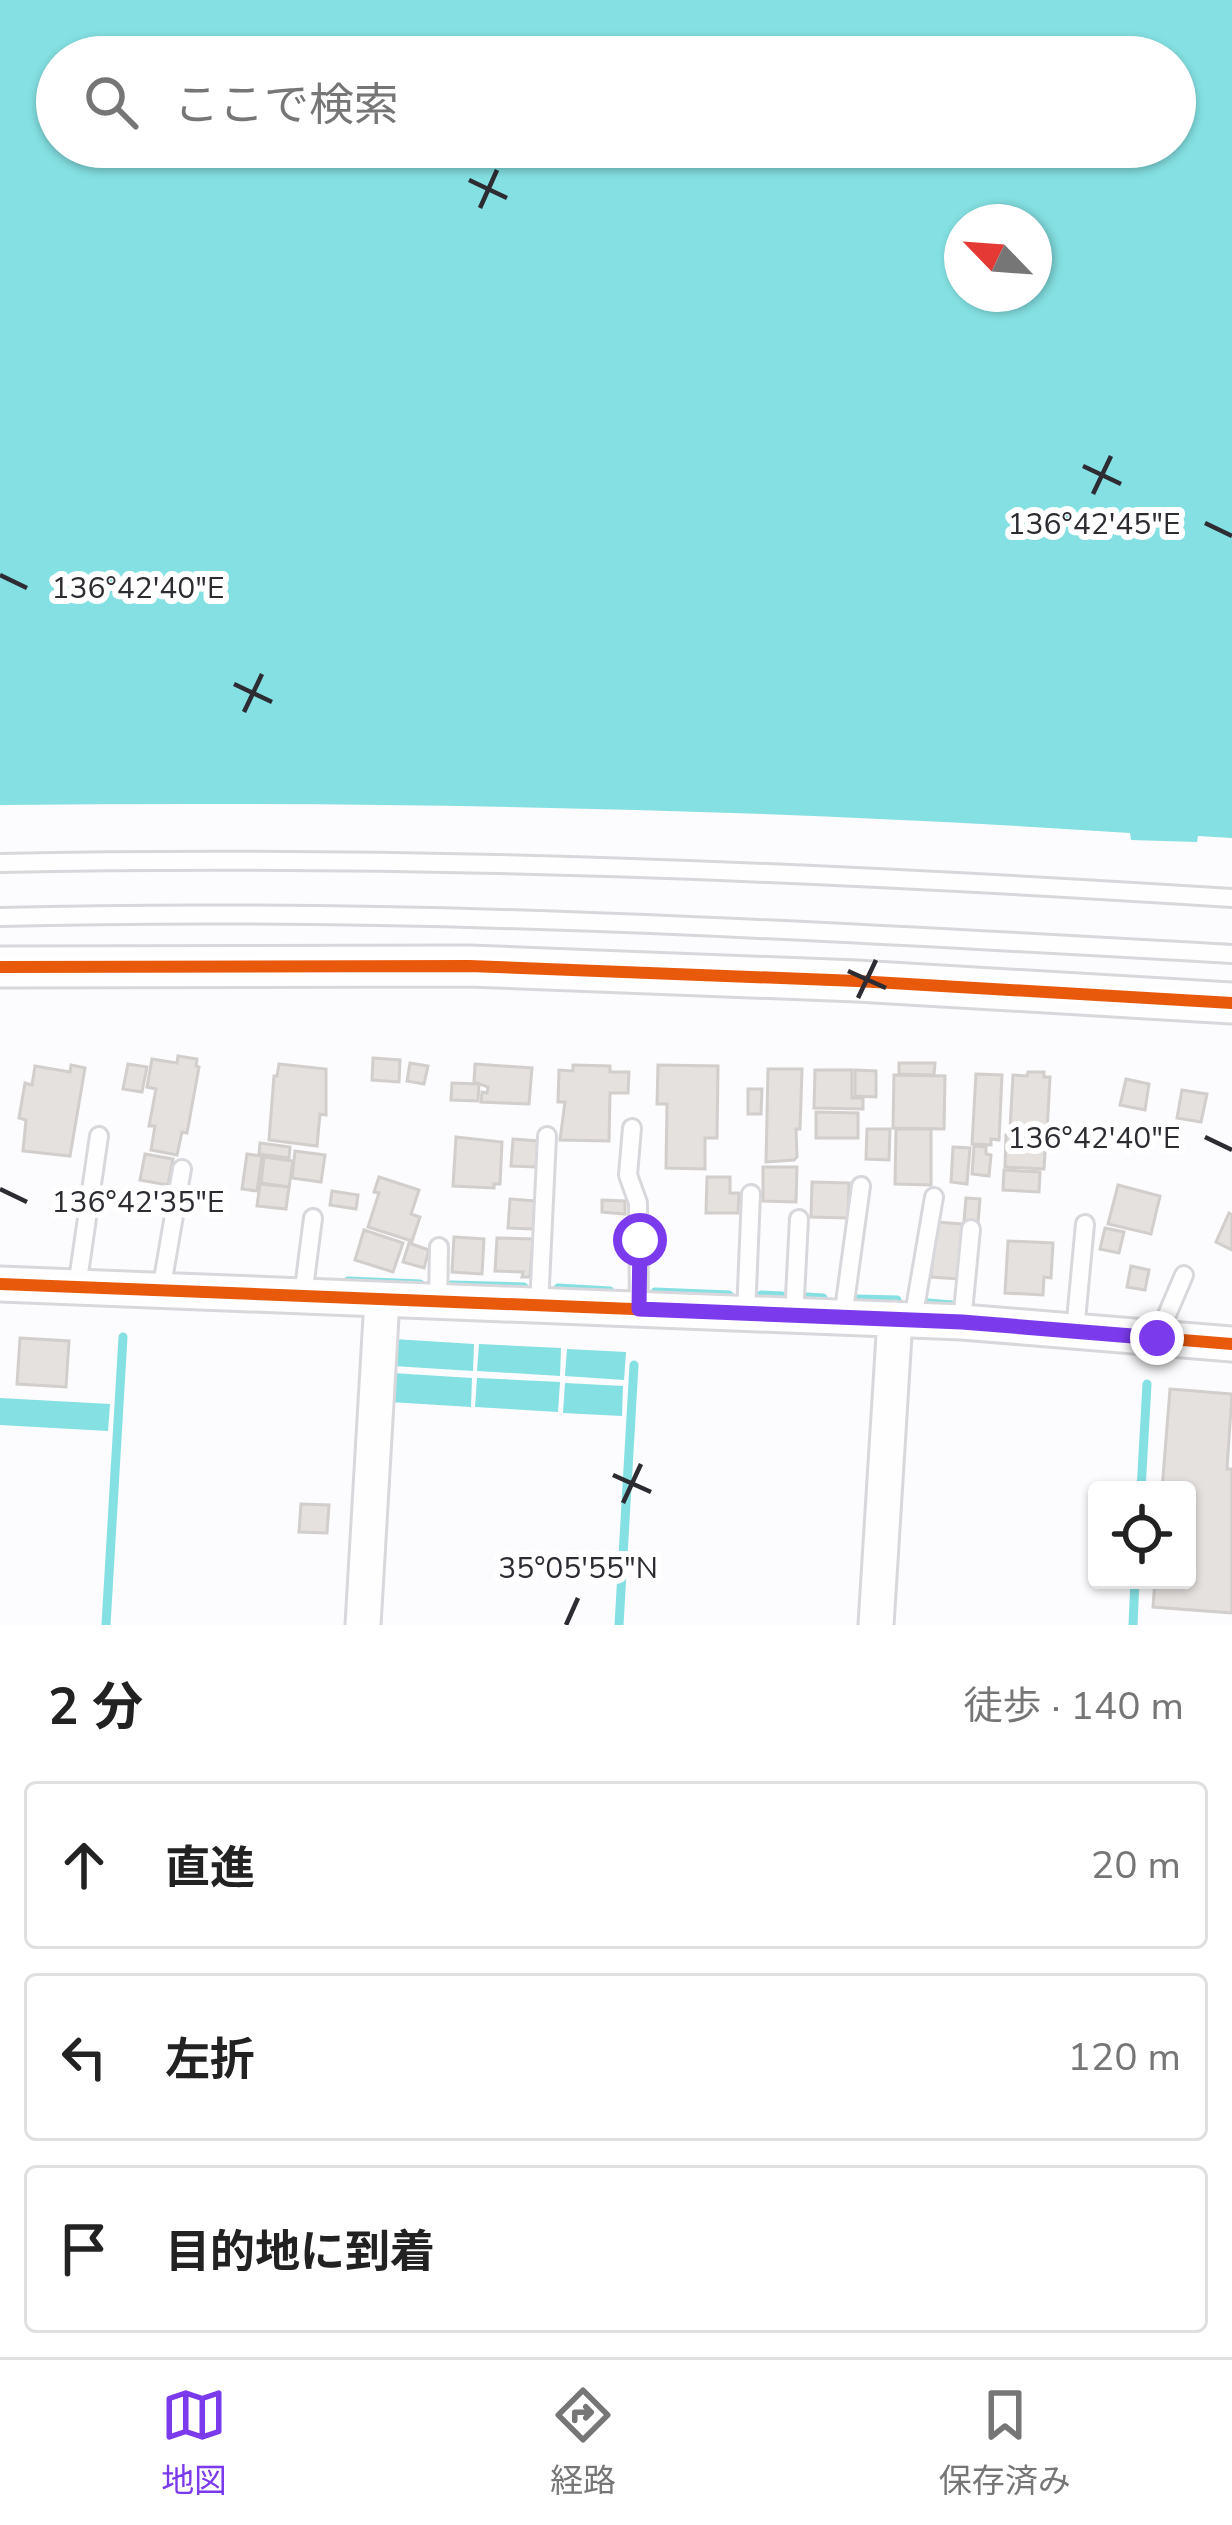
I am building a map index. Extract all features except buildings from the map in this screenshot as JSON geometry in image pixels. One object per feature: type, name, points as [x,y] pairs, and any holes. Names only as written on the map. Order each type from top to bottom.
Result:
[{"type":"street","points":[[0,967],[469,966],[857,981],[1232,1003]]},
{"type":"street","points":[[0,1284],[962,1322],[1232,1344]]},
{"type":"street","points":[[363,1625],[382,1300]]},
{"type":"street","points":[[876,1625],[904,1320]]},
{"type":"lane","points":[[0,863],[478,862],[856,874],[1232,898]]},
{"type":"lane","points":[[0,917],[481,920],[857,933],[1232,955]]},
{"type":"lane","points":[[632,1128],[628,1174],[638,1203],[639,1309]]},
{"type":"lane","points":[[77,1287],[99,1136]]},
{"type":"lane","points":[[539,1306],[547,1136]]},
{"type":"lane","points":[[161,1291],[182,1169]]},
{"type":"lane","points":[[843,1317],[861,1186]]},
{"type":"lane","points":[[746,1313],[752,1194]]},
{"type":"lane","points":[[904,1320],[934,1198]]},
{"type":"lane","points":[[303,1297],[313,1218]]},
{"type":"lane","points":[[794,1316],[799,1219]]},
{"type":"lane","points":[[1075,1331],[1085,1224]]},
{"type":"lane","points":[[962,1322],[971,1229]]},
{"type":"lane","points":[[438,1302],[440,1247]]},
{"type":"lane","points":[[1157,1338],[1184,1274]]},
{"type":"water","points":[[0,0],[1232,0],[1232,838],[1131,840],[1130,833],[989,824],[565,808],[0,805]]},
{"type":"water","points":[[394,1339],[474,1344],[473,1371],[393,1366]]},
{"type":"water","points":[[479,1344],[561,1348],[560,1376],[477,1371]]},
{"type":"water","points":[[567,1349],[626,1352],[624,1380],[565,1376]]},
{"type":"water","points":[[392,1373],[472,1378],[471,1407],[390,1402]]},
{"type":"water","points":[[477,1378],[560,1382],[558,1412],[475,1407]]},
{"type":"water","points":[[565,1383],[623,1386],[622,1416],[563,1413]]},
{"type":"water","points":[[0,1398],[110,1404],[108,1431],[0,1425]]},
{"type":"waterway","points":[[348,1281],[420,1284]]},
{"type":"waterway","points":[[451,1285],[524,1287]]},
{"type":"waterway","points":[[558,1288],[610,1291]]},
{"type":"waterway","points":[[655,1292],[729,1295]]},
{"type":"waterway","points":[[761,1295],[782,1296]]},
{"type":"waterway","points":[[807,1297],[823,1298]]},
{"type":"waterway","points":[[858,1299],[897,1300]]},
{"type":"waterway","points":[[928,1303],[952,1305]]},
{"type":"waterway","points":[[106,1625],[123,1337]]},
{"type":"waterway","points":[[619,1625],[634,1365]]},
{"type":"waterway","points":[[1142,1481],[1147,1384]]},
{"type":"waterway","points":[[1133,1625],[1135,1589]]},
{"type":"cycle path","points":[[0,967],[469,966],[857,981],[1232,1003]]},
{"type":"cycle path","points":[[0,1284],[962,1322],[1232,1344]]},
{"type":"route","points":[[640,1240],[639,1309],[962,1322],[1157,1338]]}]
